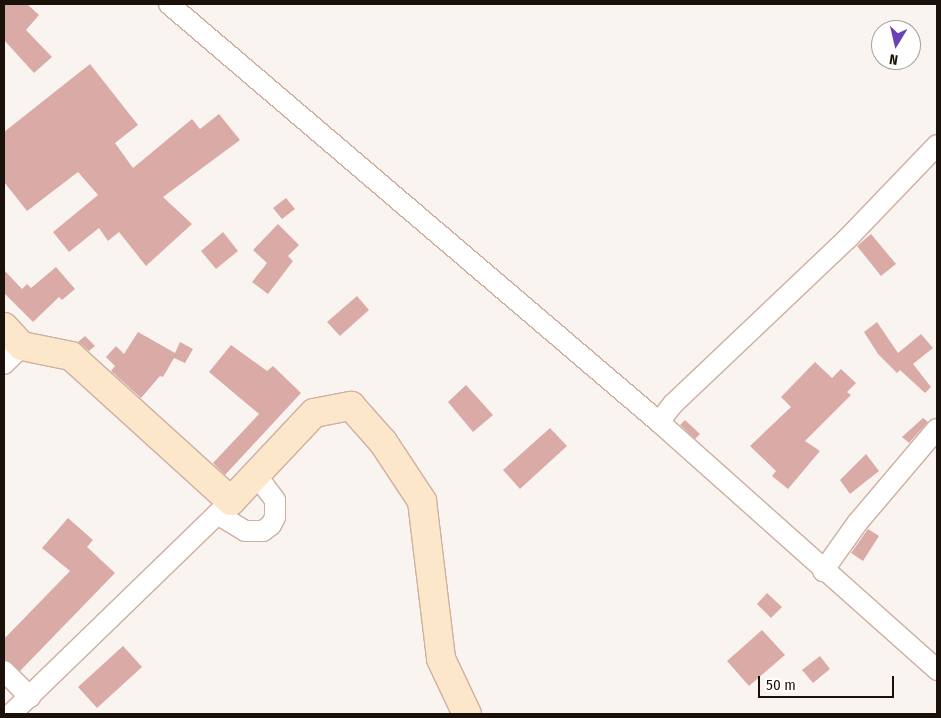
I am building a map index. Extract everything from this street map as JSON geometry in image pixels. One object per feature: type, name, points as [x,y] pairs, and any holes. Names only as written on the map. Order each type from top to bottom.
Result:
[{"type":"street","points":[[169,4],[659,422],[937,670]]},
{"type":"street","points":[[659,422],[673,404],[847,239],[937,145]]},
{"type":"street","points":[[10,345],[71,356],[245,531],[263,531],[271,525],[275,517],[274,500],[256,475]]},
{"type":"street","points":[[12,714],[224,508],[314,414],[351,406],[383,442],[422,501],[441,659],[467,714]]},
{"type":"street","points":[[824,571],[858,522],[937,429]]},
{"type":"street","points":[[4,671],[30,697]]},
{"type":"building","points":[[4,4],[27,4],[39,15],[26,30],[52,57],[34,73],[4,40]]},
{"type":"building","points":[[90,64],[138,125],[115,143],[133,168],[192,119],[200,129],[219,114],[240,140],[163,197],[192,224],[146,266],[119,232],[108,241],[99,228],[69,252],[53,232],[98,195],[78,172],[27,211],[4,182],[4,132]]},
{"type":"building","points":[[286,198],[295,209],[282,219],[273,208]]},
{"type":"building","points":[[278,224],[299,245],[288,256],[293,261],[268,294],[252,282],[267,263],[253,250]]},
{"type":"building","points":[[223,232],[238,251],[216,269],[201,251]]},
{"type":"building","points":[[871,234],[896,264],[881,276],[857,246]]},
{"type":"building","points":[[56,267],[75,289],[62,300],[59,297],[33,322],[4,293],[4,270],[22,289],[27,284],[31,288]]},
{"type":"building","points":[[357,296],[369,310],[340,336],[327,322]]},
{"type":"building","points":[[877,322],[898,353],[921,334],[933,348],[913,364],[931,387],[925,393],[900,370],[897,373],[878,354],[864,332]]},
{"type":"building","points":[[138,332],[175,353],[180,342],[193,349],[185,363],[174,358],[163,377],[160,376],[141,398],[111,371],[115,366],[106,357],[116,346],[124,354]]},
{"type":"building","points":[[85,336],[95,346],[89,351],[78,342]]},
{"type":"building","points":[[231,345],[267,371],[273,366],[301,393],[225,475],[213,463],[259,414],[209,372]]},
{"type":"building","points":[[815,362],[832,378],[841,369],[856,383],[847,392],[851,395],[805,441],[820,451],[788,489],[772,476],[776,471],[750,446],[791,407],[781,397]]},
{"type":"building","points":[[466,385],[493,415],[473,432],[448,402]]},
{"type":"building","points":[[923,418],[928,422],[909,443],[902,437]]},
{"type":"building","points":[[685,420],[700,434],[695,439],[680,425]]},
{"type":"building","points":[[550,428],[567,446],[520,489],[503,470]]},
{"type":"building","points":[[866,454],[879,471],[850,494],[840,480]]},
{"type":"building","points":[[68,518],[93,540],[87,547],[115,573],[20,671],[4,659],[4,639],[70,571],[42,548]]},
{"type":"building","points":[[868,529],[879,536],[863,561],[851,553]]},
{"type":"building","points":[[767,593],[782,607],[771,618],[757,604]]},
{"type":"building","points":[[762,630],[785,655],[749,686],[727,661]]},
{"type":"building","points":[[123,646],[142,667],[97,708],[78,687]]},
{"type":"building","points":[[820,656],[830,669],[813,683],[802,670]]}]
